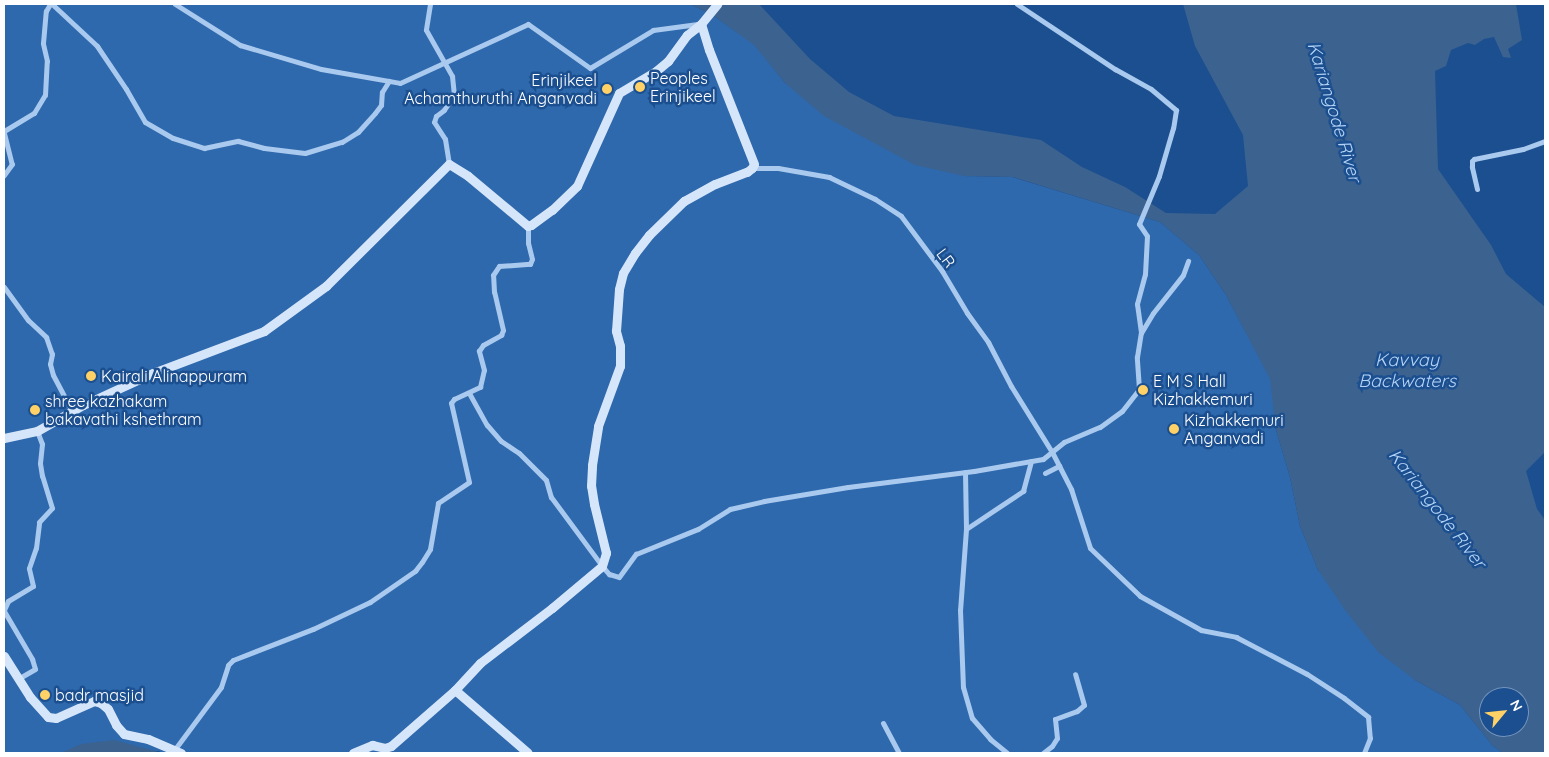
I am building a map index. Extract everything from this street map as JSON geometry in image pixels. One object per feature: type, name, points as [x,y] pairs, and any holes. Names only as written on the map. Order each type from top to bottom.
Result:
[{"type":"street","points":[[4,175],[12,164],[4,132],[34,113],[45,95],[47,61],[43,44],[46,11],[51,4],[97,46],[145,122],[174,138],[204,148],[238,141],[264,148],[305,153],[342,142],[358,132],[375,113],[381,105],[382,92],[389,81]]},
{"type":"street","points":[[175,4],[240,45],[320,70],[400,83],[528,24],[590,68],[653,30],[701,24]]},
{"type":"street","points":[[430,4],[426,30],[452,76],[454,95],[444,110],[436,116],[434,122],[446,139],[449,164]]},
{"type":"street","points":[[528,226],[542,218],[577,186],[619,93],[662,66],[687,35],[701,24],[717,4]]},
{"type":"street","points":[[469,393],[488,425],[501,441],[518,453],[546,480],[551,497],[602,566],[609,574],[620,577],[636,554],[698,530],[730,509],[764,500],[966,472],[1043,459],[1064,442],[1100,427],[1122,411],[1139,390],[1137,358],[1141,333],[1137,304],[1145,274],[1147,236],[1139,224],[1159,176],[1173,128],[1176,110],[1151,89],[1115,69],[1026,12],[1017,4]]},
{"type":"street","points":[[353,753],[372,745],[385,748],[392,746],[455,690],[480,663],[552,608],[602,566],[606,553],[591,486],[592,465],[598,426],[620,366],[620,346],[616,331],[619,289],[623,273],[649,235],[684,201],[714,184],[752,168],[754,164],[709,50],[701,24]]},
{"type":"street","points":[[1477,189],[1472,161],[1545,141]]},
{"type":"street","points":[[449,164],[468,176],[528,226]]},
{"type":"street","points":[[4,438],[37,431],[72,411],[154,373],[264,331],[326,286],[449,164]]},
{"type":"street","name":"LR","points":[[752,168],[778,168],[830,177],[875,199],[900,216],[942,271],[967,313],[988,342],[1011,386],[1052,452],[1071,489],[1090,548],[1140,596],[1201,630],[1236,637],[1307,674],[1344,698],[1368,717],[1370,738],[1364,753]]},
{"type":"street","points":[[4,656],[18,680],[48,717],[56,718],[94,701],[101,703],[108,709],[116,726],[124,734],[148,739],[178,751],[221,688],[228,665],[233,660],[313,629],[370,602],[415,571],[430,549],[438,503],[469,482],[451,403],[454,399],[480,387],[483,381],[484,370],[479,351],[483,346],[501,335],[503,330],[494,292],[493,274],[499,266],[530,264],[532,259],[528,243],[528,226]]},
{"type":"street","points":[[1141,333],[1153,313],[1183,275],[1188,261]]},
{"type":"street","points":[[4,287],[28,320],[46,337],[52,354],[50,364],[53,375],[72,411]]},
{"type":"street","points":[[18,680],[35,670],[32,659],[4,610],[8,601],[33,586],[29,568],[36,548],[39,522],[52,508],[42,476],[40,463],[42,444],[37,431]]},
{"type":"street","points":[[966,529],[1024,491],[1031,461]]},
{"type":"street","points":[[1045,474],[1059,466]]},
{"type":"street","points":[[966,472],[966,529],[960,610],[963,687],[972,718],[990,739],[1007,753]]},
{"type":"street","points":[[1043,753],[1052,746],[1057,738],[1055,719],[1077,711],[1084,704],[1075,674]]},
{"type":"street","points":[[455,690],[528,753]]},
{"type":"street","points":[[883,723],[899,753]]},
{"type":"shaded area","points":[[4,4],[690,4],[711,14],[755,45],[785,83],[964,176],[1012,177],[1160,222],[1199,255],[1226,295],[1271,379],[1276,430],[1290,477],[1300,526],[1318,570],[1415,680],[1460,705],[1479,729],[1479,737],[1486,737],[1493,746],[1503,753],[162,753],[159,751],[4,753]]},
{"type":"water","name":"Kavvay Backwaters","points":[[690,4],[759,4],[810,59],[849,92],[894,116],[1041,140],[1082,167],[1125,187],[1166,213],[1215,214],[1248,186],[1243,135],[1195,46],[1183,4],[1516,4],[1522,40],[1508,49],[1511,58],[1503,57],[1494,37],[1484,39],[1475,45],[1468,43],[1451,50],[1446,66],[1435,71],[1438,169],[1491,245],[1506,274],[1545,307],[1545,452],[1526,471],[1537,509],[1545,520],[1545,753],[1503,753],[1493,746],[1486,737],[1529,737],[1529,687],[1479,687],[1479,729],[1460,705],[1415,680],[1378,652],[1345,610],[1318,570],[1300,526],[1290,477],[1276,430],[1270,379],[1226,295],[1199,255],[1160,222],[1013,177],[964,176],[915,165],[824,116],[785,83],[754,45],[711,14]]},
{"type":"water","points":[[114,740],[162,753],[61,753],[81,744]]},
{"type":"place","name":"Peoples Erinjikeel","points":[[640,87]]},
{"type":"place","name":"Erinjikeel Achamthuruthi Anganvadi","points":[[607,89]]},
{"type":"place","name":"Kairali Alinappuram","points":[[91,376]]},
{"type":"place","name":"E M S Hall Kizhakkemuri","points":[[1143,390]]},
{"type":"place","name":"shree kazhakam bakavathi kshethram","points":[[35,410]]},
{"type":"place","name":"Kizhakkemuri Anganvadi","points":[[1174,429]]},
{"type":"place","name":"badr masjid","points":[[45,695]]},
{"type":"water label","name":"Kariangode River","points":[[1334,112]]},
{"type":"water label","name":"Kariangode River","points":[[1437,509]]}]
